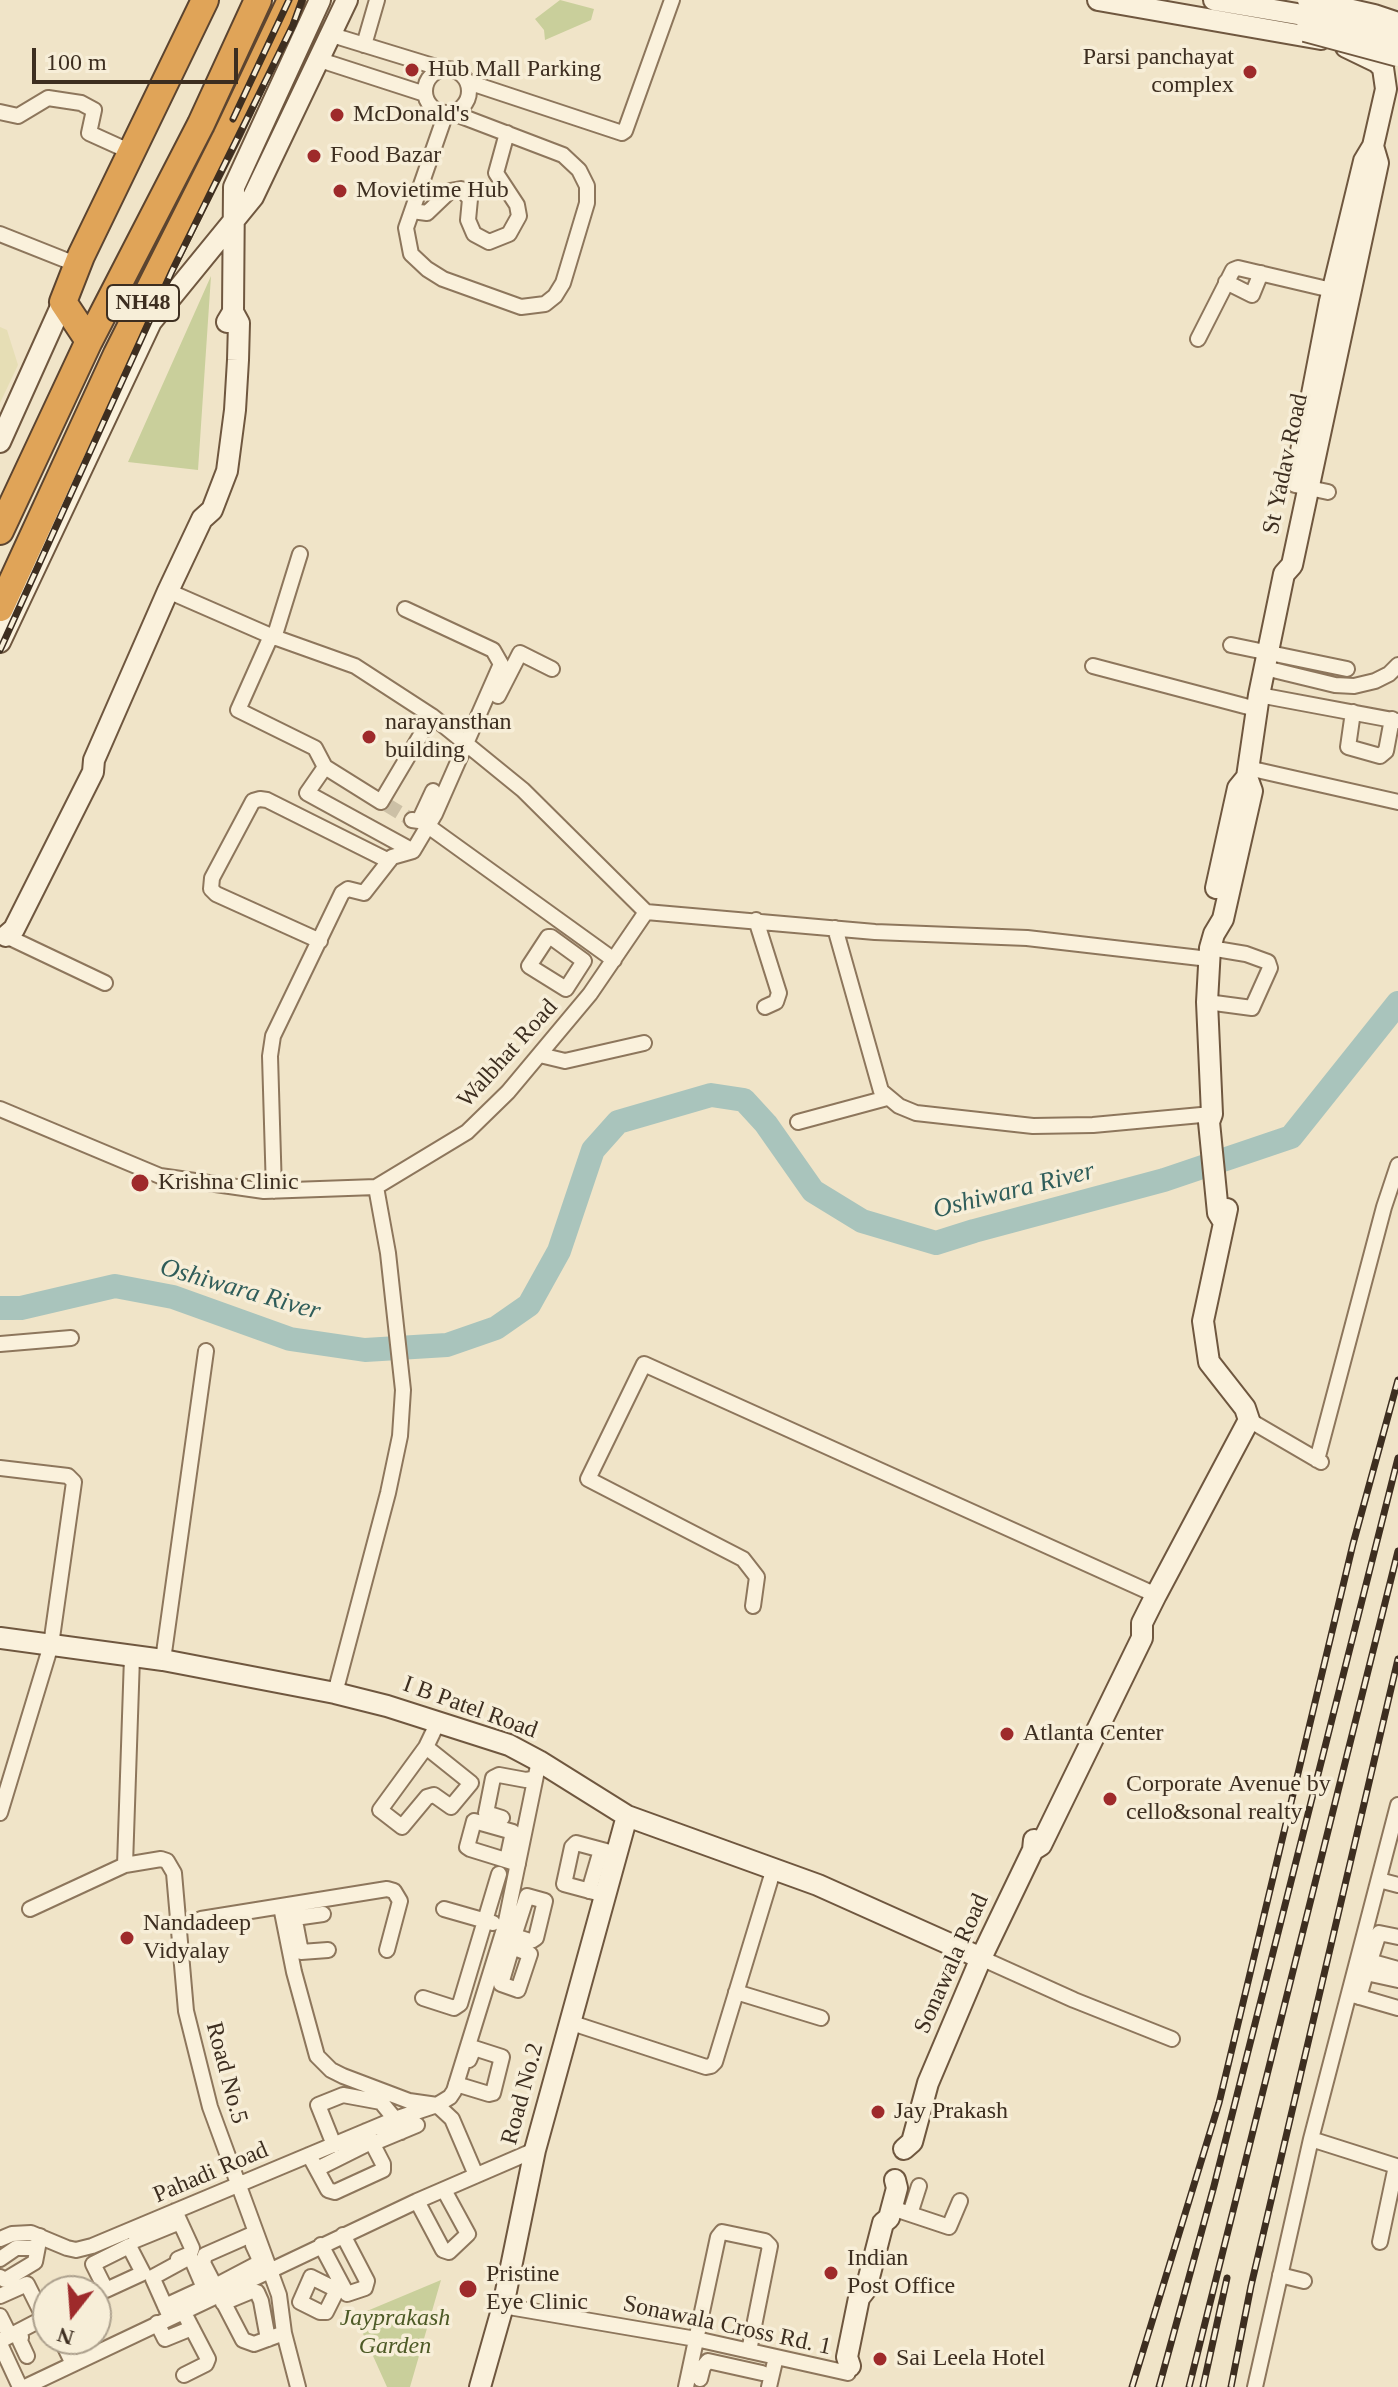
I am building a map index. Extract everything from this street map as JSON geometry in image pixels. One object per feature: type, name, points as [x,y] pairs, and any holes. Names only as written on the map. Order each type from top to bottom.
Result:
[{"type":"highway","points":[[89,341],[63,302],[205,0]]},
{"type":"highway","name":"NH48","points":[[0,531],[89,341],[201,124],[258,0]]},
{"type":"highway","name":"NH48","points":[[0,608],[117,354],[291,0]]},
{"type":"street","points":[[105,983],[3,943],[6,926],[37,873],[83,769],[94,760],[168,591],[202,519],[212,510],[239,323],[233,312],[234,187],[320,0]]},
{"type":"street","points":[[0,642],[151,322],[253,197],[347,0]]},
{"type":"street","points":[[364,45],[377,0]]},
{"type":"street","points":[[468,82],[622,133],[672,0]]},
{"type":"street","name":"St Yadav Road","points":[[1098,0],[1289,32],[1341,44],[1377,62],[1386,76],[1373,146],[1378,163],[1340,292],[1310,488],[1292,565],[1284,574],[1258,702],[1247,773],[1252,791],[1223,919],[1211,947],[1207,1002],[1212,1119],[1223,1216],[1203,1321],[1209,1362],[1245,1408],[1249,1420]]},
{"type":"street","points":[[1134,0],[1305,31],[1398,56]]},
{"type":"street","points":[[1214,0],[1303,15],[1398,41]]},
{"type":"street","points":[[1308,0],[1398,23]]},
{"type":"street","points":[[1341,44],[1351,0]]},
{"type":"street","points":[[320,60],[425,94],[432,107],[450,113],[507,133],[563,155],[579,170],[587,186],[587,203],[563,283],[555,296],[545,304],[521,307],[443,279],[411,254],[406,228],[450,113],[466,104],[470,90],[468,82],[458,71],[332,35]]},
{"type":"street","points":[[425,94],[430,77],[443,69]]},
{"type":"street","points":[[0,112],[18,116],[48,98],[81,103],[94,110],[89,133],[131,152]]},
{"type":"street","points":[[412,211],[427,213],[450,191],[461,189],[470,199],[468,220],[474,234],[489,242],[509,234],[519,216],[517,205],[496,173],[507,133]]},
{"type":"street","points":[[0,234],[78,265]]},
{"type":"street","points":[[1198,339],[1226,282],[1233,270],[1238,268],[1340,292]]},
{"type":"street","points":[[1226,282],[1252,295],[1261,273]]},
{"type":"street","points":[[0,442],[63,302]]},
{"type":"street","points":[[300,554],[272,637],[238,710],[315,748],[325,767],[384,803],[432,716]]},
{"type":"street","points":[[168,591],[272,637],[355,666],[432,716],[523,790],[646,912],[875,932],[1211,947],[1268,962],[1270,968],[1252,1008],[1207,1002]]},
{"type":"street","points":[[405,609],[493,650],[501,664],[498,696]]},
{"type":"street","points":[[1231,645],[1335,685],[1354,686],[1375,681],[1398,665]]},
{"type":"street","points":[[274,1191],[270,1056],[273,1036],[342,893],[348,889],[364,893],[392,857],[413,851],[502,678],[520,653],[552,669]]},
{"type":"street","points":[[1266,661],[1347,669]]},
{"type":"street","points":[[1093,666],[1258,702],[1353,712],[1395,720],[1386,751],[1380,756],[1348,747],[1353,712]]},
{"type":"street","points":[[325,767],[307,793],[309,796],[413,851]]},
{"type":"street","points":[[1247,773],[1398,802]]},
{"type":"street","points":[[429,816],[433,791]]},
{"type":"street","points":[[320,941],[211,889],[212,878],[253,801],[267,800],[389,861]]},
{"type":"street","points":[[412,820],[418,822],[429,816]]},
{"type":"street","points":[[429,816],[614,960]]},
{"type":"street","name":"Walbhat Road","points":[[0,1109],[160,1176],[274,1191],[376,1187],[467,1132],[508,1092],[590,994],[646,912]]},
{"type":"street","points":[[756,920],[779,993],[776,1002],[765,1007]]},
{"type":"street","points":[[835,928],[868,1054],[881,1091],[887,1098],[916,1113],[1033,1126],[1212,1119]]},
{"type":"street","points":[[572,981],[590,994]]},
{"type":"street","points":[[540,1055],[556,1061],[574,1060],[644,1043]]},
{"type":"street","points":[[798,1122],[887,1098]]},
{"type":"street","points":[[1249,1420],[1319,1461],[1387,1196],[1398,1165]]},
{"type":"street","points":[[335,1693],[396,1462],[403,1390],[388,1253],[376,1187]]},
{"type":"street","points":[[0,1344],[71,1338]]},
{"type":"street","points":[[163,1660],[206,1351]]},
{"type":"street","points":[[753,1606],[757,1577],[743,1559],[588,1479],[644,1364],[1156,1595]]},
{"type":"street","name":"Sonawala Road","points":[[848,2375],[847,2357],[859,2298],[866,2289],[895,2215],[880,2215],[889,2187],[895,2180],[904,2149],[902,2139],[914,2106],[922,2100],[981,1958],[1033,1850],[1033,1841],[1091,1710],[1130,1632],[1142,1623],[1249,1420]]},
{"type":"street","points":[[0,1468],[68,1476],[73,1480],[51,1645],[0,1813]]},
{"type":"street","name":"I B Patel Road","points":[[0,1638],[163,1660],[335,1693],[509,1745],[533,1773],[627,1816],[774,1868],[981,1958]]},
{"type":"street","points":[[30,1909],[125,1865],[132,1657]]},
{"type":"street","points":[[426,1747],[471,1783],[451,1807],[434,1795],[427,1797],[402,1827],[380,1810],[426,1747],[438,1722]]},
{"type":"street","points":[[437,2105],[450,2097],[459,2085],[487,1986],[503,1952],[507,1932],[512,1862],[522,1822],[533,1773],[495,1776],[486,1812],[489,1816],[522,1822]]},
{"type":"street","points":[[1255,2387],[1311,2139],[1364,1960],[1379,1880],[1392,1849],[1398,1805]]},
{"type":"street","name":"Road No.2","points":[[480,2387],[503,2306],[535,2150],[569,2022],[597,1893],[609,1852],[627,1816]]},
{"type":"street","points":[[512,1862],[470,1849],[466,1844],[474,1821],[511,1830],[518,1838]]},
{"type":"street","points":[[597,1893],[564,1884],[572,1847],[576,1843],[609,1852]]},
{"type":"street","name":"Road No.5","points":[[125,1865],[161,1859],[171,1866],[176,1881],[186,2011],[210,2107],[252,2235],[271,2269],[279,2295],[284,2333],[298,2387]]},
{"type":"street","points":[[569,2022],[706,2067],[711,2066],[715,2062],[774,1868]]},
{"type":"street","points":[[423,1998],[457,2008],[460,2004],[499,1874]]},
{"type":"street","points":[[1379,1880],[1398,1885]]},
{"type":"street","points":[[201,1919],[289,1910],[387,1889],[394,1891],[400,1901],[387,1950]]},
{"type":"street","points":[[444,1909],[485,1921],[507,1932]]},
{"type":"street","points":[[289,1910],[323,1914]]},
{"type":"street","points":[[289,1910],[301,1952],[328,1950]]},
{"type":"street","points":[[289,1910],[294,1972],[317,2056],[331,2070],[343,2076],[409,2101],[437,2105],[452,2119],[476,2175]]},
{"type":"street","points":[[1364,1960],[1379,1933],[1398,1937]]},
{"type":"street","points":[[981,1958],[1172,2039]]},
{"type":"street","points":[[1364,1960],[1398,1969]]},
{"type":"street","points":[[1354,1996],[1368,1972],[1398,1980]]},
{"type":"street","points":[[467,1980],[487,1986]]},
{"type":"street","points":[[736,1992],[821,2018]]},
{"type":"street","points":[[1354,1996],[1398,2008]]},
{"type":"street","points":[[459,2085],[493,2093],[502,2057],[474,2048],[469,2053]]},
{"type":"street","points":[[333,2141],[318,2108],[320,2103],[346,2095],[379,2101],[395,2120],[417,2125]]},
{"type":"street","name":"Pahadi Road","points":[[0,2239],[21,2234],[38,2242],[76,2250],[118,2243],[237,2186],[313,2162],[333,2141],[370,2133],[437,2105]]},
{"type":"street","points":[[370,2133],[384,2167],[381,2172],[333,2192],[328,2190],[313,2162],[370,2133]]},
{"type":"street","points":[[1311,2139],[1396,2166],[1380,2242]]},
{"type":"street","points":[[425,2215],[476,2175],[535,2150]]},
{"type":"street","points":[[919,2186],[895,2215],[949,2227],[960,2201]]},
{"type":"street","points":[[248,2274],[324,2250],[417,2201],[448,2196]]},
{"type":"street","points":[[417,2201],[443,2250],[449,2252],[468,2234],[448,2196]]},
{"type":"street","points":[[134,2235],[148,2268],[166,2264],[191,2252],[177,2217]]},
{"type":"street","points":[[686,2387],[718,2237],[725,2232],[765,2241],[770,2246],[749,2351]]},
{"type":"street","points":[[0,2316],[12,2345],[22,2387],[47,2385],[73,2364],[175,2310],[219,2294],[248,2274],[259,2260],[252,2235],[205,2255],[203,2263],[219,2294],[245,2342],[254,2344],[284,2333]]},
{"type":"street","points":[[324,2250],[347,2294],[365,2288],[367,2281],[346,2240]]},
{"type":"street","points":[[0,2259],[16,2248],[38,2242],[38,2259],[35,2262],[5,2280],[0,2277]]},
{"type":"street","points":[[118,2243],[131,2247],[143,2271],[106,2290],[93,2265],[118,2243]]},
{"type":"street","points":[[92,2246],[100,2260]]},
{"type":"street","points":[[1280,2275],[1304,2281]]},
{"type":"street","points":[[0,2296],[27,2284],[44,2315],[12,2345]]},
{"type":"street","points":[[261,2301],[303,2290]]},
{"type":"street","points":[[219,2294],[257,2292],[268,2339]]},
{"type":"street","name":"Sonawala Cross Rd. 1","points":[[503,2306],[696,2339],[848,2375]]},
{"type":"street","points":[[175,2310],[192,2328],[207,2362],[184,2375]]},
{"type":"street","points":[[175,2310],[165,2339],[192,2328]]},
{"type":"street","points":[[69,2355],[73,2364]]},
{"type":"street","points":[[700,2379],[705,2363],[713,2360],[760,2380],[771,2356]]},
{"type":"street","points":[[769,2387],[771,2356]]},
{"type":"shaded area","points":[[0,327],[7,330],[18,365],[0,403]]},
{"type":"green space","points":[[560,0],[594,9],[591,20],[545,40],[544,30],[535,19]]},
{"type":"green space","points":[[211,276],[198,470],[128,462]]},
{"type":"green space","name":"Jayprakash Garden","points":[[441,2280],[410,2387],[387,2387],[355,2316]]},
{"type":"waterway","name":"Oshiwara River","points":[[0,1308],[21,1308],[115,1286],[173,1297],[290,1339],[365,1350],[447,1345],[496,1328],[529,1305],[559,1251],[593,1150],[618,1122],[711,1095],[744,1100],[766,1124],[813,1191],[862,1221],[936,1243],[1164,1180],[1291,1137],[1398,1003]]},
{"type":"tunnel","points":[[387,805],[412,820]]},
{"type":"railway","points":[[233,119],[289,0]]},
{"type":"railway","points":[[0,650],[172,271],[293,25],[302,0]]},
{"type":"railway","points":[[1132,2387],[1219,2103],[1353,1544],[1398,1380]]},
{"type":"railway","points":[[1159,2387],[1214,2186],[1398,1458]]},
{"type":"railway","points":[[1189,2387],[1398,1551]]},
{"type":"railway","points":[[1231,2387],[1251,2286],[1398,1659]]},
{"type":"railway","points":[[1203,2387],[1227,2278]]},
{"type":"place","name":"Hub Mall Parking","points":[[412,70]]},
{"type":"place","name":"Parsi panchayat complex","points":[[1250,72]]},
{"type":"place","name":"McDonald's","points":[[337,115]]},
{"type":"place","name":"Food Bazar","points":[[314,156]]},
{"type":"place","name":"Movietime Hub","points":[[340,191]]},
{"type":"place","name":"narayansthan building","points":[[369,737]]},
{"type":"place","name":"Krishna Clinic","points":[[140,1183]]},
{"type":"place","name":"Atlanta Center","points":[[1007,1734]]},
{"type":"place","name":"Corporate Avenue by cello&sonal realty","points":[[1110,1799]]},
{"type":"place","name":"Nandadeep Vidyalay","points":[[127,1938]]},
{"type":"place","name":"Jay Prakash","points":[[878,2112]]},
{"type":"place","name":"Indian Post Office","points":[[831,2273]]},
{"type":"place","name":"Pristine Eye Clinic","points":[[468,2289]]},
{"type":"place","name":"Sai Leela Hotel","points":[[880,2359]]}]
